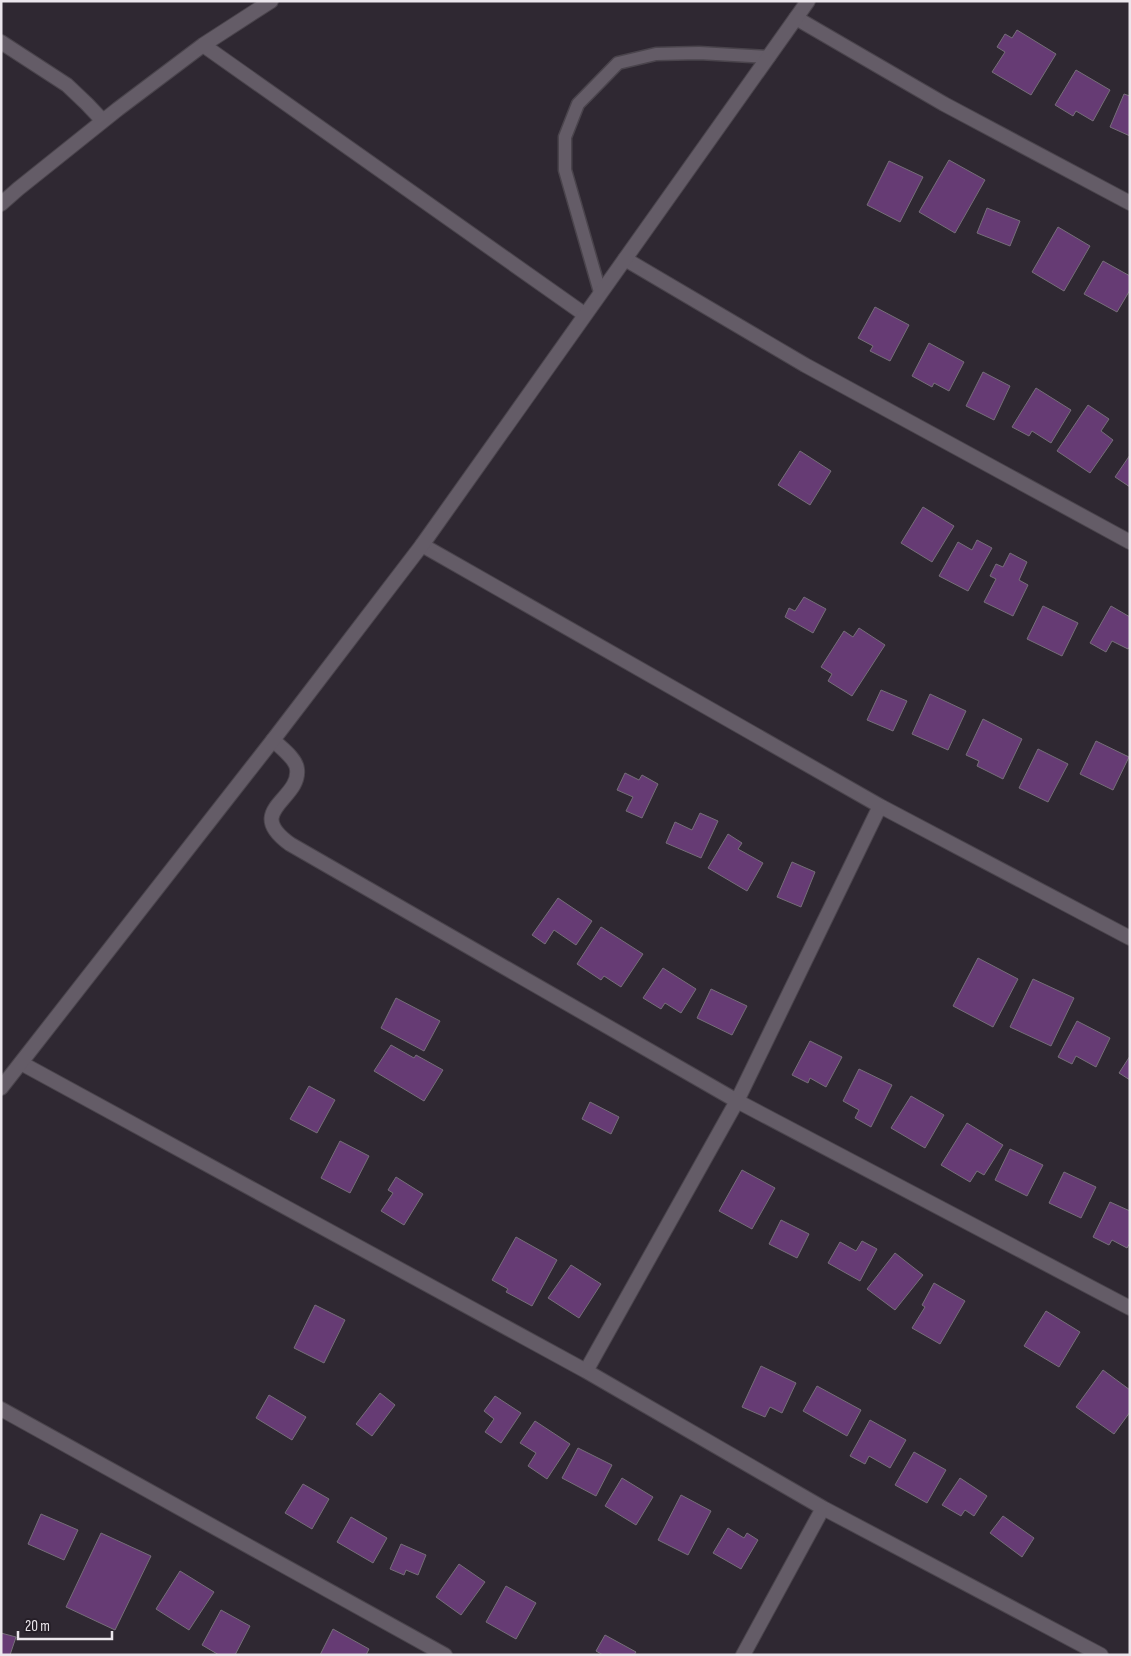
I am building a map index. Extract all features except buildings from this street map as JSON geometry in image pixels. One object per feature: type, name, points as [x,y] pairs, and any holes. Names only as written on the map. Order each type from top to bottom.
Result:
[{"type":"street","points":[[1,204],[18,188],[103,121],[203,45],[271,1]]},
{"type":"street","points":[[1,1088],[273,740],[422,545],[584,314],[808,1]]},
{"type":"street","points":[[796,18],[944,104],[1130,203]]},
{"type":"street","points":[[1,42],[67,85],[103,121]]},
{"type":"street","points":[[203,45],[584,314]]},
{"type":"street","points":[[625,259],[805,365],[1130,542]]},
{"type":"street","points":[[422,545],[880,806],[1130,938]]},
{"type":"street","points":[[273,740],[294,762],[298,770],[292,786],[272,815],[273,829],[281,838],[736,1101],[1130,1308]]},
{"type":"street","points":[[586,1371],[736,1101],[880,806]]},
{"type":"street","points":[[20,1063],[586,1371],[823,1508],[1101,1655]]},
{"type":"street","points":[[1,1410],[444,1655]]},
{"type":"street","points":[[743,1655],[823,1508]]},
{"type":"lane","points":[[600,292],[565,170],[565,137],[578,104],[618,63],[656,54],[699,53],[769,57]]}]
